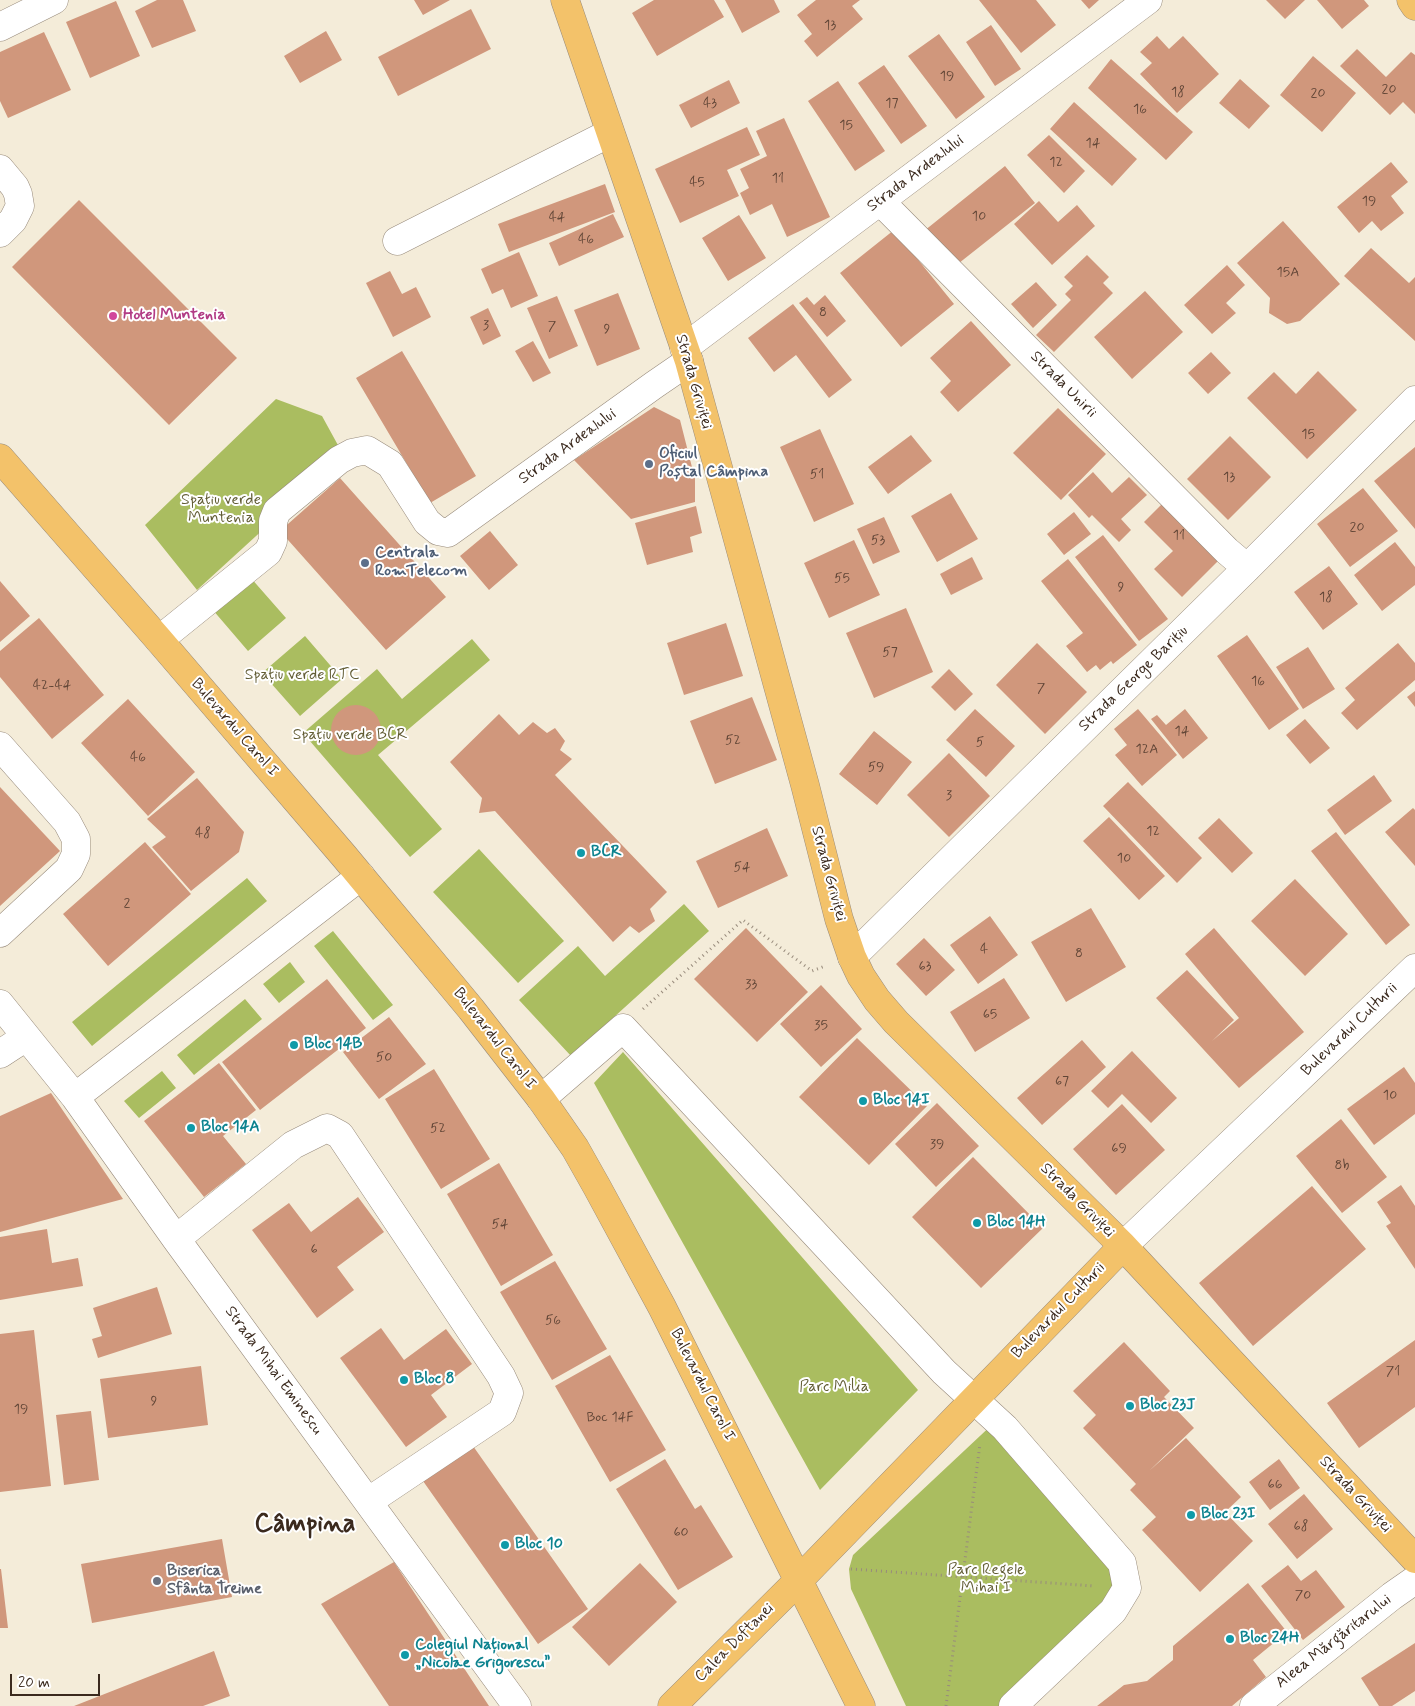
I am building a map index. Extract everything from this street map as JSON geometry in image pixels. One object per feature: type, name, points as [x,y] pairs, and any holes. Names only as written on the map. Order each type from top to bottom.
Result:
[{"type":"main road","name":"Strada Griviței","points":[[565,0],[687,354],[805,785],[839,919],[852,957],[861,976],[877,1000],[896,1022],[1123,1246],[1415,1559]]},
{"type":"main road","points":[[1410,0],[1415,6]]},
{"type":"main road","name":"Bulevardul Carol I","points":[[0,458],[361,876],[471,1009],[541,1100],[574,1148],[597,1187],[662,1307],[860,1706]]},
{"type":"main road","name":"Bulevardul Culturii","points":[[799,1580],[1123,1246]]},
{"type":"main road","name":"Calea Doftanei","points":[[672,1706],[799,1580]]},
{"type":"street","points":[[0,27],[54,0]]},
{"type":"street","name":"Strada Ardealului","points":[[159,640],[268,552],[273,541],[274,521],[277,511],[340,460],[352,453],[367,450],[390,464],[427,522],[438,531],[448,533],[654,385],[687,354],[880,201],[1148,0]]},
{"type":"street","points":[[397,241],[610,133]]},
{"type":"street","points":[[0,169],[15,187],[20,206],[13,220],[0,233]]},
{"type":"street","name":"Strada Unirii","points":[[880,201],[1220,544],[1247,568]]},
{"type":"street","name":"Strada George Barițiu","points":[[852,957],[1415,400]]},
{"type":"street","points":[[0,746],[67,822],[76,839],[76,854],[69,869],[0,934]]},
{"type":"street","points":[[75,1097],[361,876]]},
{"type":"street","name":"Bulevardul Culturii","points":[[1123,1246],[1415,968]]},
{"type":"street","name":"Strada Mihai Eminescu","points":[[0,1004],[75,1097],[176,1239],[517,1706]]},
{"type":"street","points":[[541,1100],[622,1028],[937,1365],[1005,1428],[1122,1563],[1127,1588],[1114,1611],[1013,1706]]},
{"type":"street","points":[[0,1054],[26,1037]]},
{"type":"street","points":[[176,1239],[293,1145],[327,1128],[340,1135],[501,1376],[508,1393],[502,1412],[369,1501]]},
{"type":"street","name":"Aleea Mărgăritarului","points":[[1254,1706],[1415,1580]]},
{"type":"path","points":[[622,1028],[743,920],[812,971],[852,957]]},
{"type":"path","points":[[946,1706],[981,1436]]},
{"type":"path","points":[[849,1569],[1127,1588]]},
{"type":"green space","name":"Spațiu verde Muntenia","points":[[276,399],[322,416],[339,447],[267,526],[197,590],[145,525]]},
{"type":"green space","name":"Spațiu verde RTC","points":[[250,577],[286,618],[248,651],[212,609]]},
{"type":"green space","name":"Spațiu verde RTC","points":[[305,636],[342,679],[300,716],[262,673]]},
{"type":"green space","name":"Spațiu verde BCR","points":[[472,639],[490,660],[378,755],[442,829],[410,857],[303,733],[377,669],[402,699]]},
{"type":"green space","points":[[479,849],[564,941],[518,983],[433,892]]},
{"type":"green space","points":[[247,878],[267,901],[92,1046],[72,1022]]},
{"type":"green space","points":[[684,904],[709,931],[571,1056],[519,1000],[578,946],[605,976]]},
{"type":"green space","points":[[333,931],[393,1005],[373,1020],[314,946]]},
{"type":"green space","points":[[290,962],[305,982],[279,1003],[263,984]]},
{"type":"green space","points":[[245,999],[262,1019],[194,1075],[177,1055]]},
{"type":"green space","name":"Parc Milia","points":[[623,1052],[918,1390],[820,1490],[594,1083]]},
{"type":"green space","points":[[162,1071],[176,1088],[139,1118],[124,1101]]},
{"type":"green space","name":"Parc Regele Mihai I","points":[[997,1420],[1127,1588],[1013,1706],[906,1706],[851,1589],[849,1569],[853,1555]]},
{"type":"building","points":[[157,0],[183,0],[196,31],[152,48],[135,11]]},
{"type":"building","points":[[414,0],[450,0],[423,15]]},
{"type":"building","points":[[654,0],[714,0],[724,17],[657,56],[632,13]]},
{"type":"building","points":[[725,0],[774,0],[780,12],[742,33]]},
{"type":"building","points":[[816,0],[860,0],[852,6],[863,19],[817,57],[804,41],[812,34],[797,15]]},
{"type":"building","points":[[979,0],[1036,0],[1056,25],[1021,53]]},
{"type":"building","points":[[1081,0],[1099,0],[1089,9]]},
{"type":"building","points":[[1266,0],[1305,0],[1285,19]]},
{"type":"building","points":[[1317,0],[1364,0],[1369,6],[1342,29]]},
{"type":"building","points":[[116,1],[140,56],[90,78],[66,22]]},
{"type":"building","points":[[471,9],[491,49],[398,96],[378,57]]},
{"type":"building","points":[[991,25],[1021,69],[995,86],[966,42]]},
{"type":"building","points":[[326,31],[342,60],[300,83],[284,56]]},
{"type":"building","points":[[44,32],[71,90],[8,118],[0,101],[0,52]]},
{"type":"building","points":[[939,34],[985,97],[956,119],[908,56]]},
{"type":"building","points":[[1157,36],[1169,49],[1183,36],[1219,74],[1177,113],[1140,74],[1152,63],[1140,52]]},
{"type":"building","points":[[1357,49],[1386,77],[1411,52],[1415,55],[1415,114],[1403,102],[1390,115],[1340,66]]},
{"type":"building","points":[[1313,56],[1356,93],[1322,132],[1280,95]]},
{"type":"building","points":[[1111,59],[1193,132],[1166,160],[1088,88]]},
{"type":"building","points":[[884,65],[927,126],[901,144],[858,83]]},
{"type":"building","points":[[1240,79],[1270,106],[1249,129],[1219,103]]},
{"type":"building","points":[[729,80],[740,103],[691,128],[679,105]]},
{"type":"building","points":[[838,81],[885,151],[855,171],[808,101]]},
{"type":"building","points":[[1074,102],[1137,159],[1112,186],[1050,129]]},
{"type":"building","points":[[784,118],[830,217],[787,237],[772,204],[750,215],[740,193],[749,188],[740,169],[767,156],[756,131]]},
{"type":"building","points":[[747,127],[760,155],[727,170],[739,196],[680,223],[655,169]]},
{"type":"building","points":[[1049,135],[1085,171],[1064,193],[1027,155]]},
{"type":"building","points":[[1391,162],[1408,182],[1391,196],[1404,213],[1381,231],[1372,221],[1359,233],[1337,207]]},
{"type":"building","points":[[1005,166],[1035,203],[954,267],[924,231]]},
{"type":"building","points":[[605,184],[615,212],[509,252],[498,224]]},
{"type":"building","name":"Hotel Muntenia","points":[[79,200],[237,358],[169,425],[12,267]]},
{"type":"building","points":[[1039,201],[1058,222],[1077,205],[1095,226],[1052,265],[1014,224]]},
{"type":"building","points":[[613,214],[624,237],[559,266],[549,243]]},
{"type":"building","points":[[739,215],[766,258],[728,281],[702,238]]},
{"type":"building","points":[[1283,221],[1340,284],[1300,321],[1287,324],[1269,313],[1270,298],[1237,263]]},
{"type":"building","points":[[894,230],[954,304],[901,347],[840,273]]},
{"type":"building","points":[[1371,248],[1409,283],[1415,277],[1415,341],[1344,276]]},
{"type":"building","points":[[519,252],[538,296],[511,308],[503,289],[492,294],[481,269]]},
{"type":"building","points":[[1087,255],[1109,277],[1103,283],[1113,293],[1054,352],[1036,335],[1071,300],[1065,294],[1073,286],[1064,277]]},
{"type":"building","points":[[1227,265],[1245,285],[1226,303],[1236,313],[1212,334],[1184,305]]},
{"type":"building","points":[[390,271],[402,294],[416,287],[431,317],[393,337],[366,283]]},
{"type":"building","points":[[1036,282],[1057,305],[1033,328],[1011,304]]},
{"type":"building","points":[[1145,291],[1183,332],[1132,379],[1094,337]]},
{"type":"building","points":[[618,293],[640,349],[597,366],[574,310]]},
{"type":"building","points":[[825,295],[846,321],[827,337],[799,303],[807,297],[814,305]]},
{"type":"building","points":[[557,296],[578,346],[549,359],[527,308]]},
{"type":"building","points":[[793,304],[852,380],[829,398],[796,355],[774,372],[748,338]]},
{"type":"building","points":[[488,308],[501,336],[483,345],[470,317]]},
{"type":"building","points":[[971,321],[1011,365],[958,412],[940,392],[951,381],[930,358]]},
{"type":"building","points":[[533,341],[551,373],[533,382],[515,351]]},
{"type":"building","points":[[402,351],[476,476],[430,503],[356,378]]},
{"type":"building","points":[[1211,352],[1231,373],[1208,394],[1188,373]]},
{"type":"building","points":[[1318,371],[1357,410],[1307,459],[1247,398],[1274,372],[1296,394]]},
{"type":"building","points":[[654,407],[680,420],[695,479],[695,502],[631,519],[574,460]]},
{"type":"building","points":[[1058,408],[1106,454],[1061,500],[1013,453]]},
{"type":"building","points":[[820,429],[854,504],[814,522],[780,447]]},
{"type":"building","points":[[911,435],[932,461],[888,494],[868,467]]},
{"type":"building","points":[[1230,436],[1271,477],[1228,520],[1187,479]]},
{"type":"building","points":[[1415,447],[1415,529],[1374,481]]},
{"type":"building","points":[[1093,472],[1112,493],[1129,477],[1147,495],[1121,519],[1131,530],[1119,542],[1092,515],[1089,518],[1068,495]]},
{"type":"building","name":"Centrala RomTelecom","points":[[340,478],[446,597],[386,650],[280,531]]},
{"type":"building","points":[[1363,488],[1398,531],[1350,567],[1317,524]]},
{"type":"building","points":[[951,493],[978,539],[937,562],[911,516]]},
{"type":"building","points":[[1164,502],[1221,558],[1182,597],[1154,569],[1173,551],[1144,522]]},
{"type":"building","points":[[696,506],[702,533],[690,537],[693,552],[647,565],[635,523]]},
{"type":"building","points":[[1074,512],[1091,534],[1064,555],[1047,534]]},
{"type":"building","points":[[884,517],[900,552],[873,564],[857,529]]},
{"type":"building","points":[[490,531],[518,565],[489,590],[460,556]]},
{"type":"building","points":[[1103,535],[1168,619],[1139,641],[1075,557]]},
{"type":"building","points":[[854,540],[880,595],[829,618],[804,563]]},
{"type":"building","points":[[1395,542],[1415,567],[1415,585],[1382,611],[1354,575]]},
{"type":"building","points":[[972,557],[983,579],[951,595],[940,574]]},
{"type":"building","points":[[1068,559],[1137,645],[1113,664],[1111,661],[1100,670],[1096,665],[1087,672],[1066,646],[1083,633],[1041,581]]},
{"type":"building","points":[[1329,566],[1358,604],[1323,630],[1294,592]]},
{"type":"building","points":[[0,581],[30,616],[0,642]]},
{"type":"building","points":[[906,608],[933,672],[874,698],[846,633]]},
{"type":"building","points":[[39,618],[104,695],[52,739],[0,677],[0,651]]},
{"type":"building","points":[[726,623],[743,676],[684,695],[667,643]]},
{"type":"building","points":[[1247,635],[1299,709],[1269,730],[1217,656]]},
{"type":"building","points":[[1037,643],[1087,692],[1045,734],[996,685]]},
{"type":"building","points":[[1398,643],[1415,663],[1415,680],[1357,730],[1341,713],[1355,700],[1345,688]]},
{"type":"building","points":[[1308,647],[1335,689],[1303,709],[1276,667]]},
{"type":"building","points":[[949,669],[973,694],[955,711],[931,687]]},
{"type":"building","points":[[1415,691],[1415,707],[1407,697]]},
{"type":"building","points":[[752,697],[777,760],[715,784],[690,721]]},
{"type":"building","points":[[128,699],[195,772],[148,816],[81,743]]},
{"type":"building","points":[[356,705],[366,707],[374,712],[379,720],[381,730],[379,740],[374,748],[366,753],[356,755],[346,753],[338,748],[333,740],[331,730],[333,720],[338,712],[346,707]]},
{"type":"building","points":[[975,709],[1015,746],[986,777],[946,740]]},
{"type":"building","points":[[1138,709],[1177,755],[1142,786],[1115,755],[1127,745],[1114,729]]},
{"type":"building","points":[[1185,709],[1208,738],[1183,759],[1151,719],[1157,715],[1166,725]]},
{"type":"building","name":"BCR","points":[[499,714],[519,735],[533,722],[547,733],[555,728],[565,741],[560,750],[572,759],[555,775],[667,892],[650,909],[655,921],[639,933],[630,926],[613,942],[495,811],[479,813],[482,798],[450,762]]},
{"type":"building","points":[[1305,719],[1330,748],[1310,764],[1286,735]]},
{"type":"building","points":[[874,731],[912,762],[877,805],[839,774]]},
{"type":"building","points":[[949,753],[990,796],[949,837],[907,795]]},
{"type":"building","points":[[1374,775],[1392,801],[1345,835],[1327,810]]},
{"type":"building","points":[[197,778],[244,832],[239,852],[191,891],[152,847],[166,837],[147,819]]},
{"type":"building","points":[[1128,782],[1202,858],[1177,883],[1103,806]]},
{"type":"building","points":[[0,787],[60,851],[0,906]]},
{"type":"building","points":[[1413,808],[1415,810],[1415,866],[1385,832]]},
{"type":"building","points":[[1109,817],[1165,876],[1139,900],[1083,841]]},
{"type":"building","points":[[1219,818],[1253,853],[1232,873],[1198,838]]},
{"type":"building","points":[[767,828],[788,876],[718,908],[696,861]]},
{"type":"building","points":[[1336,832],[1410,925],[1386,945],[1311,851]]},
{"type":"building","points":[[145,842],[191,894],[108,966],[63,914]]},
{"type":"building","points":[[1295,879],[1348,934],[1305,976],[1251,921]]},
{"type":"building","points":[[1091,908],[1126,967],[1066,1002],[1031,942]]},
{"type":"building","points":[[990,916],[1018,955],[978,984],[950,945]]},
{"type":"building","points":[[746,928],[808,992],[757,1042],[694,979]]},
{"type":"building","points":[[1214,928],[1304,1032],[1239,1088],[1156,998],[1187,970],[1234,1020],[1212,1041],[1239,1018],[1185,954]]},
{"type":"building","points":[[924,938],[955,970],[926,996],[896,964]]},
{"type":"building","points":[[1004,978],[1030,1018],[975,1052],[950,1012]]},
{"type":"building","name":"Bloc 14B","points":[[327,979],[366,1028],[260,1110],[222,1062]]},
{"type":"building","points":[[821,985],[862,1029],[821,1067],[780,1024]]},
{"type":"building","name":"Bloc 14B","points":[[389,1017],[426,1064],[379,1099],[343,1052]]},
{"type":"building","name":"Bloc 14I","points":[[857,1038],[927,1106],[869,1165],[799,1097]]},
{"type":"building","points":[[1082,1040],[1106,1067],[1042,1125],[1017,1098]]},
{"type":"building","points":[[1132,1051],[1177,1098],[1151,1123],[1122,1094],[1108,1108],[1091,1091]]},
{"type":"building","name":"Bloc 14A","points":[[219,1063],[256,1110],[223,1136],[246,1164],[204,1197],[144,1121]]},
{"type":"building","points":[[1404,1067],[1415,1083],[1415,1114],[1374,1145],[1347,1109]]},
{"type":"building","points":[[434,1069],[490,1159],[441,1189],[385,1099]]},
{"type":"building","points":[[51,1093],[123,1199],[0,1232],[0,1116]]},
{"type":"building","points":[[937,1103],[979,1146],[936,1187],[895,1144]]},
{"type":"building","points":[[1122,1104],[1165,1150],[1116,1195],[1073,1149]]},
{"type":"building","points":[[1341,1119],[1387,1177],[1342,1213],[1296,1156]]},
{"type":"building","name":"Bloc 14H","points":[[973,1157],[1043,1228],[981,1288],[912,1217]]},
{"type":"building","points":[[499,1163],[553,1255],[501,1286],[447,1194]]},
{"type":"building","points":[[1401,1185],[1415,1206],[1415,1269],[1386,1226],[1391,1223],[1377,1202]]},
{"type":"building","points":[[1312,1186],[1366,1249],[1253,1346],[1199,1283]]},
{"type":"building","points":[[358,1197],[384,1232],[337,1267],[354,1290],[317,1318],[252,1230],[289,1203],[311,1232]]},
{"type":"building","points":[[47,1229],[52,1263],[78,1258],[83,1286],[0,1300],[0,1237]]},
{"type":"building","points":[[555,1261],[607,1349],[552,1380],[500,1292]]},
{"type":"building","points":[[157,1287],[172,1334],[98,1358],[92,1339],[102,1336],[93,1308]]},
{"type":"building","name":"Bloc 8","points":[[381,1328],[404,1360],[446,1329],[472,1364],[431,1395],[447,1417],[406,1447],[340,1358]]},
{"type":"building","points":[[34,1330],[51,1486],[0,1492],[0,1334]]},
{"type":"building","points":[[1415,1340],[1415,1407],[1359,1448],[1327,1403]]},
{"type":"building","points":[[1124,1342],[1170,1391],[1164,1397],[1194,1428],[1149,1471],[1186,1438],[1241,1497],[1225,1512],[1253,1541],[1200,1592],[1142,1530],[1156,1517],[1130,1490],[1136,1484],[1083,1428],[1096,1415],[1073,1391]]},
{"type":"building","points":[[610,1355],[666,1450],[610,1482],[555,1386]]},
{"type":"building","points":[[201,1366],[208,1425],[108,1438],[100,1379]]},
{"type":"building","points":[[91,1411],[99,1480],[64,1485],[56,1415]]},
{"type":"building","name":"Bloc 10","points":[[473,1446],[588,1609],[538,1644],[423,1481]]},
{"type":"building","points":[[665,1459],[695,1509],[701,1505],[733,1557],[678,1590],[616,1489]]},
{"type":"building","points":[[1279,1459],[1300,1488],[1270,1510],[1249,1482]]},
{"type":"building","points":[[1304,1494],[1333,1529],[1297,1559],[1268,1524]]},
{"type":"building","name":"Biserica Sfânta Treime","points":[[222,1539],[232,1597],[92,1623],[81,1564]]},
{"type":"building","name":"Colegiul Național „Nicolae Grigorescu”","points":[[394,1562],[489,1706],[389,1706],[321,1604]]},
{"type":"building","points":[[640,1563],[677,1602],[609,1666],[572,1627]]},
{"type":"building","points":[[1288,1565],[1301,1581],[1316,1570],[1345,1607],[1303,1640],[1261,1586]]},
{"type":"building","points":[[1,1569],[8,1628],[0,1628]]},
{"type":"building","name":"Bloc 24H","points":[[1248,1583],[1287,1632],[1253,1660],[1266,1677],[1232,1706],[1097,1706],[1124,1685],[1147,1681],[1173,1660],[1173,1646]]},
{"type":"building","points":[[1415,1643],[1415,1691],[1392,1706],[1379,1706],[1361,1678]]},
{"type":"building","points":[[214,1651],[230,1696],[203,1706],[74,1706]]},
{"type":"place","name":"Hotel Muntenia","points":[[113,316]]},
{"type":"place","name":"Oficiul Poștal Câmpina","points":[[649,464]]},
{"type":"place","name":"Centrala RomTelecom","points":[[365,563]]},
{"type":"place","name":"BCR","points":[[581,853]]},
{"type":"place","name":"Bloc 14B","points":[[294,1045]]},
{"type":"place","name":"Bloc 14I","points":[[863,1101]]},
{"type":"place","name":"Bloc 14A","points":[[191,1128]]},
{"type":"place","name":"Bloc 14H","points":[[977,1223]]},
{"type":"place","name":"Bloc 8","points":[[404,1380]]},
{"type":"place","name":"Bloc 23J","points":[[1130,1406]]},
{"type":"place","name":"Bloc 23I","points":[[1191,1515]]},
{"type":"place","name":"Bloc 10","points":[[505,1545]]},
{"type":"place","name":"Biserica Sfânta Treime","points":[[157,1581]]},
{"type":"place","name":"Bloc 24H","points":[[1230,1639]]},
{"type":"place","name":"Colegiul Național „Nicolae Grigorescu”","points":[[405,1655]]},
{"type":"district","name":"Câmpina","points":[[305,1526]]}]
